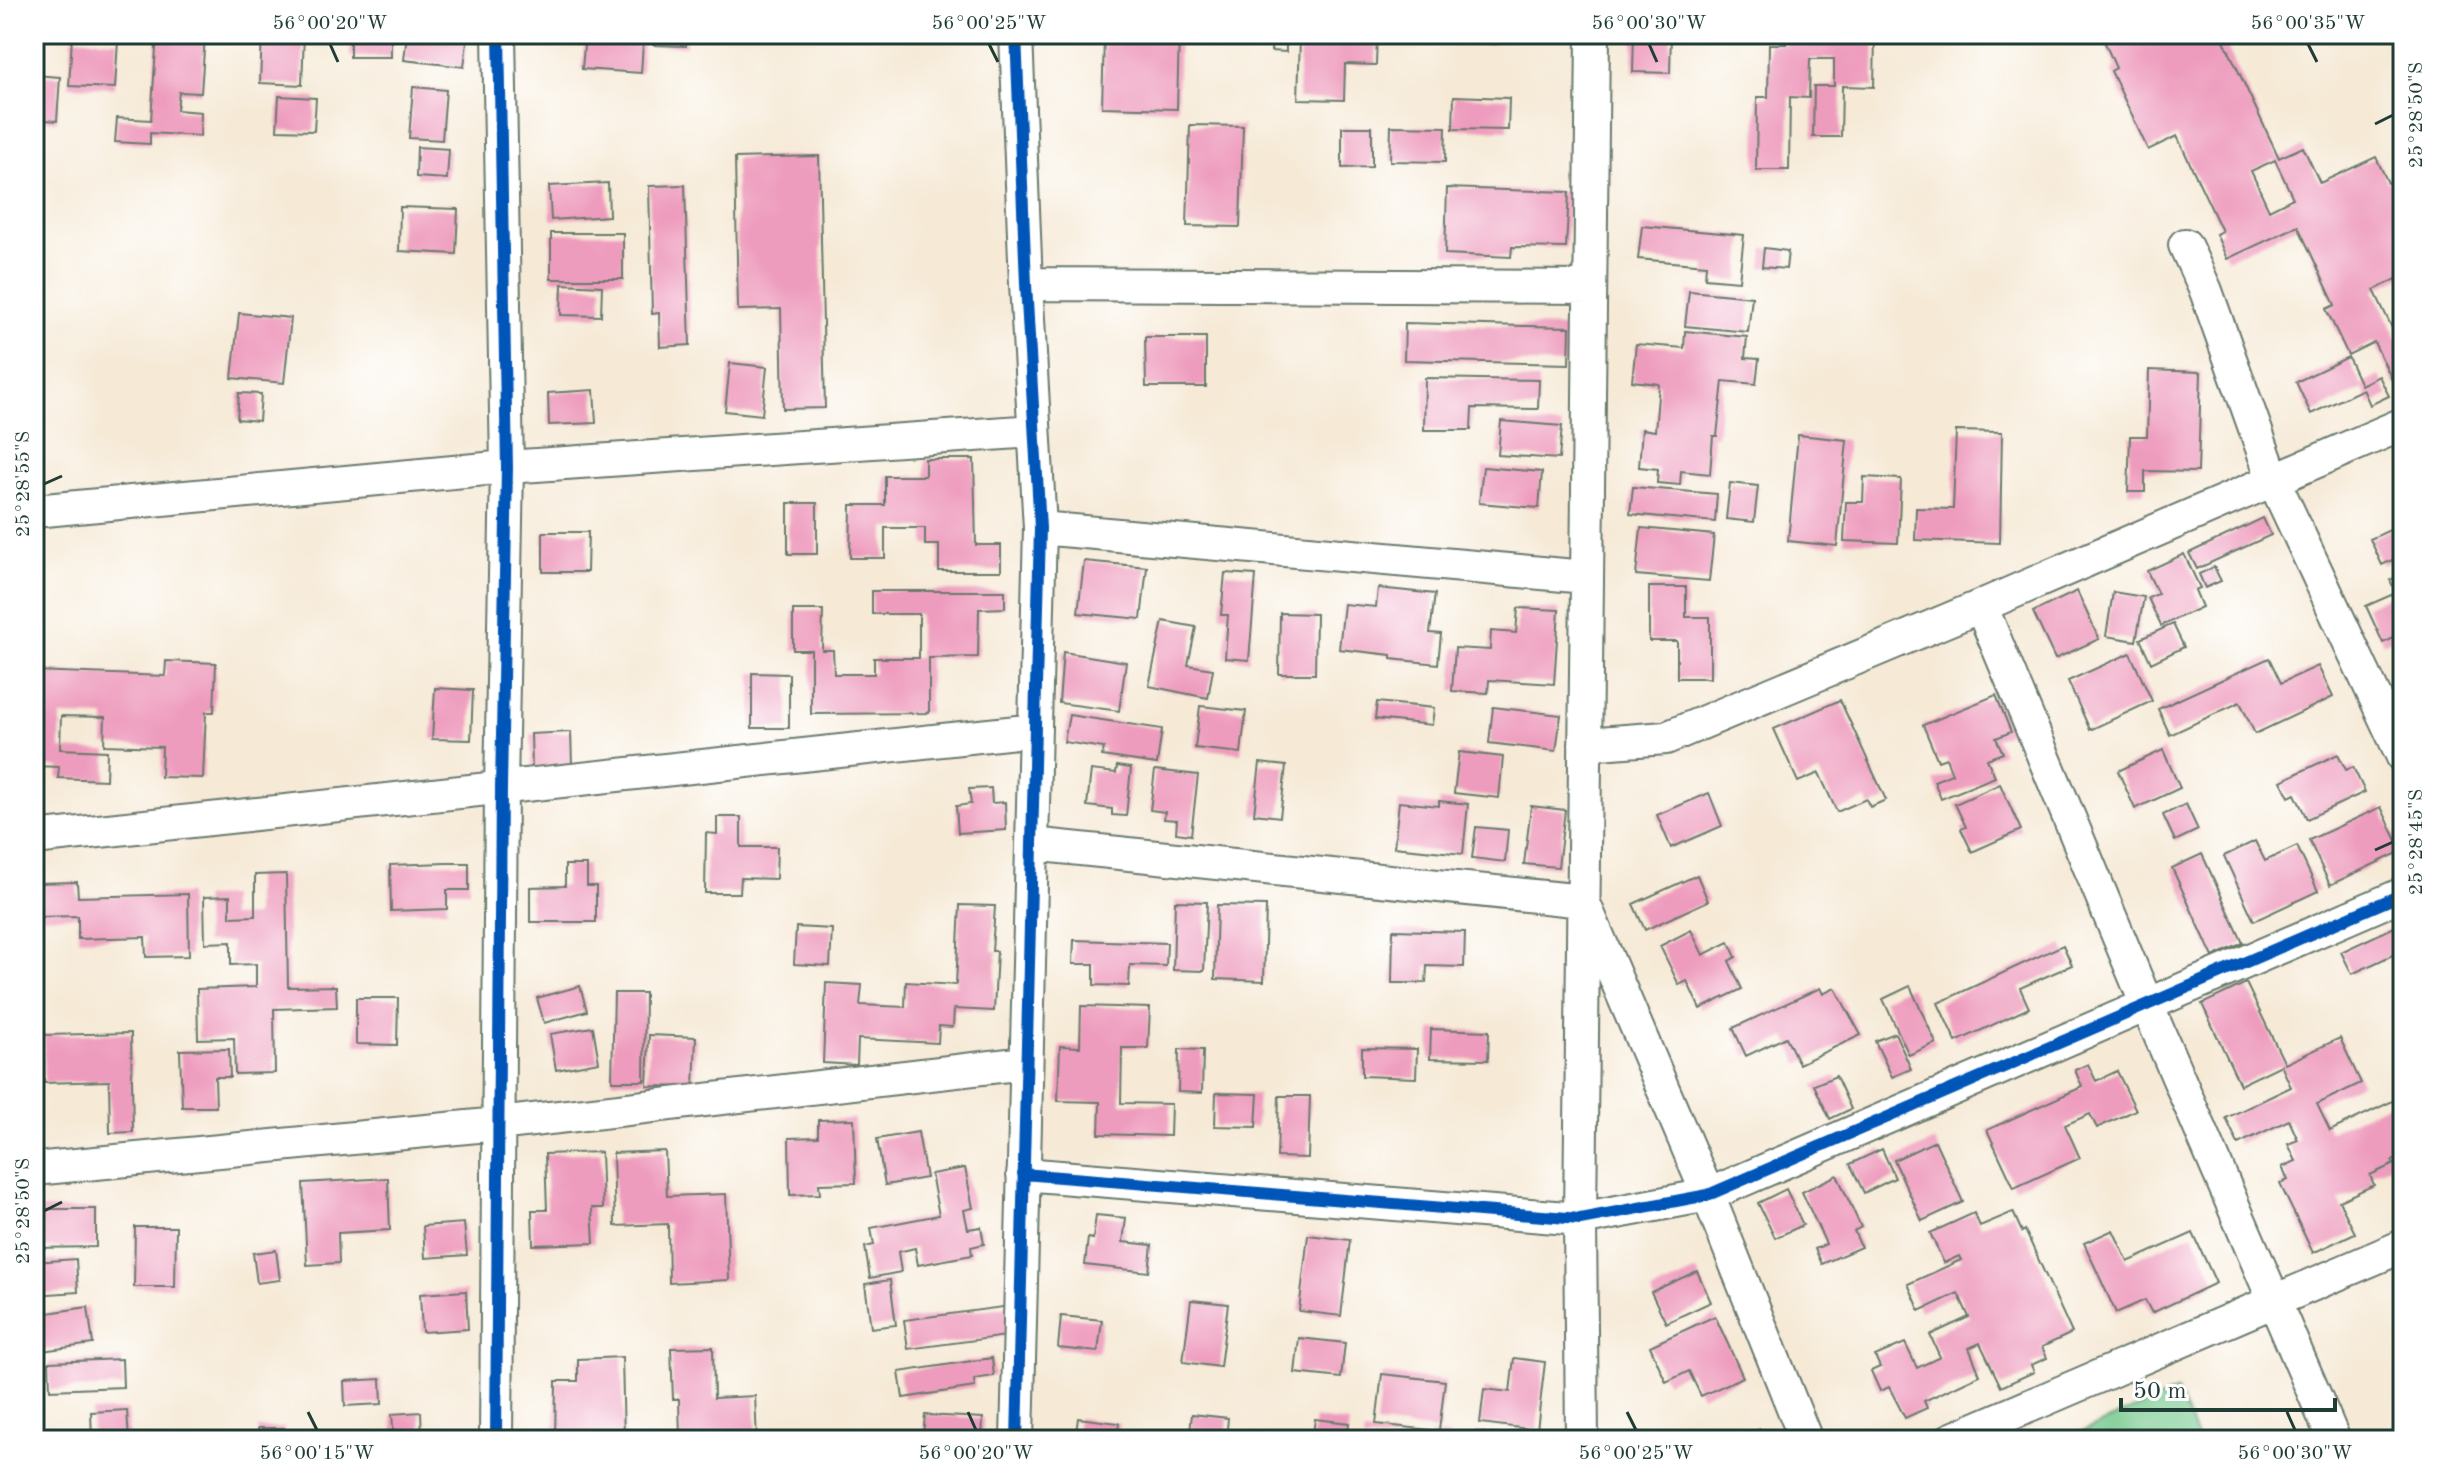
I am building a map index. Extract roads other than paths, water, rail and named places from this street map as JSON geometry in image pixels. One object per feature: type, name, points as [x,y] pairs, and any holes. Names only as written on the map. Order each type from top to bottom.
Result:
[{"type":"street","points":[[496,1440],[507,467],[499,34]]},
{"type":"street","points":[[1016,34],[1040,528],[1017,1440]]},
{"type":"street","points":[[1582,1440],[1580,1219],[1593,34]]},
{"type":"street","points":[[2185,245],[2206,291],[2273,479],[2403,757]]},
{"type":"street","points":[[1026,284],[1590,287]]},
{"type":"street","points":[[1585,744],[1666,738],[2403,424]]},
{"type":"street","points":[[34,511],[507,467],[1034,431]]},
{"type":"street","points":[[1040,528],[1586,577]]},
{"type":"street","points":[[1981,606],[2147,1005],[2334,1440]]},
{"type":"street","points":[[34,838],[1035,730]]},
{"type":"street","points":[[1032,844],[1583,901]]},
{"type":"street","points":[[1023,1174],[1580,1219],[1708,1195],[2403,894]]},
{"type":"street","points":[[1583,901],[1708,1195],[1806,1440]]},
{"type":"street","points":[[34,1169],[498,1124],[1026,1063]]},
{"type":"street","points":[[1950,1440],[2403,1246]]}]
